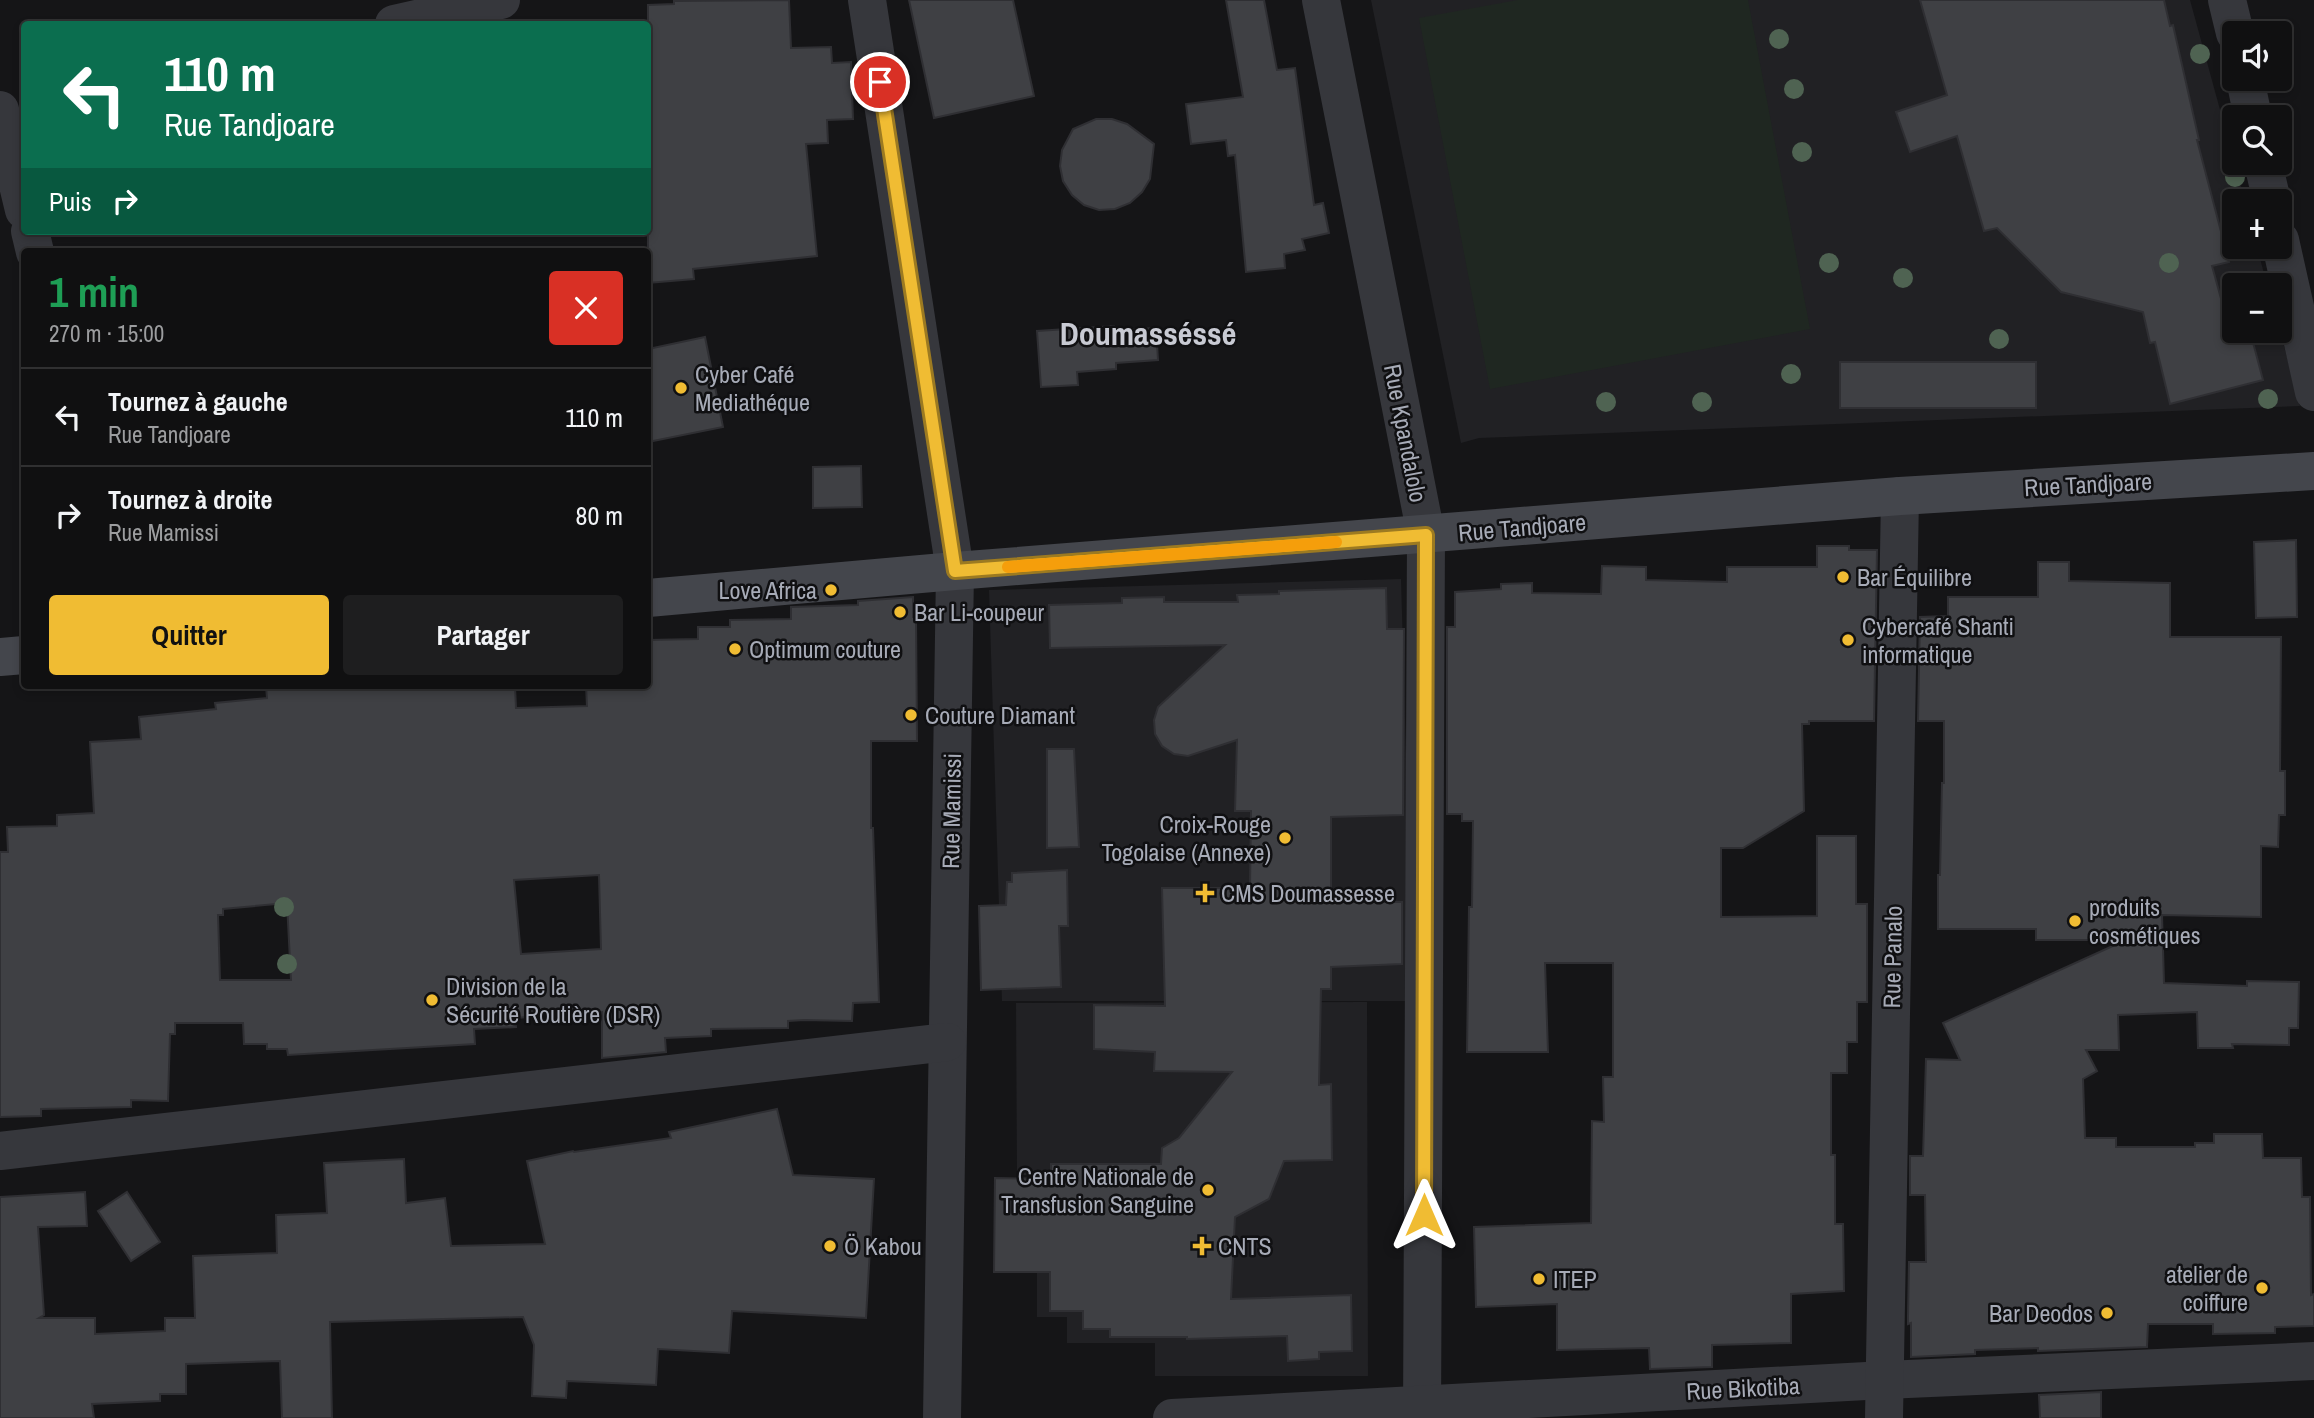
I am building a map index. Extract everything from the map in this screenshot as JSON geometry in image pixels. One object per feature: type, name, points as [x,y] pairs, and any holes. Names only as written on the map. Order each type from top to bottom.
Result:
[{"type":"street","points":[[401,21],[433,8],[501,0]]},
{"type":"street","name":"Rue Mamissi","points":[[867,0],[955,571],[942,1418]]},
{"type":"street","name":"Rue Kpandalolo","points":[[1321,0],[1426,535],[1422,1412]]},
{"type":"street","points":[[2227,0],[2232,21]]},
{"type":"street","points":[[21,108],[0,112],[21,197]]},
{"type":"street","points":[[2284,259],[2314,392]]},
{"type":"street","name":"Rue Tandjoare","points":[[651,598],[1900,496],[2314,471]]},
{"type":"street","name":"Rue Panalo","points":[[1884,1418],[1900,496]]},
{"type":"street","points":[[0,657],[21,654]]},
{"type":"street","points":[[0,1151],[947,1042]]},
{"type":"street","name":"Rue Bikotiba","points":[[1172,1418],[1422,1412],[1885,1380],[2314,1361]]},
{"type":"shaded area","points":[[1371,0],[2190,0],[2222,117],[2222,175],[2238,175],[2242,189],[2222,189],[2222,259],[2260,259],[2264,273],[2222,273],[2222,343],[2283,343],[2300,406],[1479,438],[1461,443]]},
{"type":"shaded area","points":[[1518,0],[1748,0],[1810,329],[1490,389],[1419,18]]},
{"type":"shaded area","name":"CMS Doumassesse","points":[[1401,579],[1413,1001],[1002,1001],[989,590]]},
{"type":"shaded area","name":"CNTS","points":[[1367,1002],[1368,1376],[1155,1376],[1155,1343],[1067,1343],[1067,1317],[1037,1317],[1037,1175],[1017,1175],[1016,1003]]},
{"type":"building","points":[[789,0],[791,48],[831,47],[832,63],[851,62],[853,119],[827,120],[828,143],[806,144],[817,256],[693,269],[694,279],[651,283],[651,248],[648,248],[648,235],[651,235],[651,21],[648,21],[648,5],[674,4],[674,1]]},
{"type":"building","points":[[909,0],[1013,0],[1034,96],[934,118]]},
{"type":"building","points":[[1226,0],[1264,0],[1277,70],[1295,68],[1314,205],[1323,203],[1329,233],[1302,239],[1305,250],[1284,254],[1285,268],[1246,272],[1235,155],[1228,156],[1226,140],[1191,144],[1186,104],[1243,97]]},
{"type":"building","points":[[1920,0],[2164,0],[2170,26],[2173,25],[2197,140],[2222,235],[2222,259],[2228,259],[2229,262],[2212,266],[2222,302],[2222,343],[2253,343],[2263,380],[2170,404],[2155,342],[2150,343],[2143,312],[2061,292],[1997,228],[1984,231],[1957,136],[1910,152],[1896,112],[1947,95]]},
{"type":"building","points":[[1096,119],[1112,119],[1127,124],[1154,144],[1150,179],[1142,192],[1130,203],[1115,209],[1099,210],[1084,205],[1072,195],[1063,181],[1060,166],[1062,150],[1073,129]]},
{"type":"building","points":[[1114,326],[1115,330],[1156,328],[1158,360],[1116,363],[1116,369],[1077,372],[1078,385],[1041,387],[1037,331]]},
{"type":"building","name":"Cyber Café Mediathéque","points":[[705,337],[723,427],[651,441],[651,348]]},
{"type":"building","points":[[1840,362],[2036,362],[2036,408],[1840,408]]},
{"type":"building","points":[[861,466],[862,507],[813,508],[813,467]]},
{"type":"building","points":[[2296,540],[2297,617],[2256,618],[2254,542]]},
{"type":"building","points":[[1817,546],[1849,546],[1849,550],[1877,550],[1874,721],[1809,721],[1809,724],[1802,724],[1804,811],[1743,848],[1721,848],[1721,917],[1817,916],[1817,836],[1856,836],[1856,904],[1867,904],[1867,1002],[1857,1002],[1857,1042],[1847,1042],[1847,1073],[1831,1073],[1831,1155],[1835,1155],[1835,1224],[1843,1224],[1844,1291],[1791,1294],[1791,1343],[1712,1345],[1712,1367],[1650,1369],[1649,1348],[1557,1350],[1557,1304],[1476,1307],[1474,1227],[1591,1223],[1592,1121],[1604,1122],[1603,1077],[1613,1077],[1613,963],[1545,963],[1548,1052],[1467,1052],[1473,821],[1462,821],[1462,814],[1447,814],[1447,627],[1455,627],[1455,592],[1501,589],[1501,584],[1532,583],[1532,593],[1601,594],[1602,566],[1646,567],[1646,580],[1727,582],[1727,567],[1817,567]]},
{"type":"building","points":[[2038,562],[2069,562],[2069,581],[2170,583],[2170,637],[2281,637],[2280,771],[2285,771],[2285,815],[2279,815],[2278,847],[2261,846],[2261,917],[2162,915],[2164,983],[2247,986],[2247,981],[2299,982],[2298,1028],[2289,1028],[2289,1045],[2232,1044],[2233,1048],[2198,1048],[2197,1012],[2118,1015],[2119,1050],[2086,1050],[2097,1071],[2083,1079],[2085,1138],[2116,1138],[2116,1147],[2195,1147],[2195,1143],[2214,1143],[2214,1134],[2262,1134],[2263,1158],[2301,1158],[2302,1197],[2310,1197],[2314,1326],[2275,1327],[2275,1333],[2213,1334],[2213,1324],[2148,1324],[2147,1347],[1975,1350],[1975,1354],[1911,1357],[1911,1323],[1908,1324],[1909,1262],[1926,1262],[1925,1195],[1910,1195],[1910,1156],[1923,1156],[1926,1059],[1960,1060],[1943,1023],[2126,940],[2036,940],[2036,929],[1938,929],[1944,721],[1918,721],[1920,617],[1948,616],[1948,597],[2038,597]]},
{"type":"building","points":[[1386,588],[1387,629],[1404,629],[1403,815],[1331,817],[1331,902],[1402,902],[1402,964],[1331,967],[1331,989],[1321,989],[1319,1085],[1331,1084],[1332,1160],[1284,1161],[1269,1199],[1235,1217],[1231,1299],[1351,1295],[1352,1351],[1319,1352],[1319,1359],[1288,1361],[1287,1336],[1187,1339],[1110,1337],[1110,1329],[1083,1329],[1083,1311],[1050,1311],[1050,1272],[994,1272],[995,1178],[1051,1179],[1051,1164],[1161,1164],[1162,1148],[1179,1138],[1232,1072],[1154,1071],[1155,1052],[1094,1049],[1094,1005],[1165,1006],[1162,888],[1250,888],[1251,811],[1235,811],[1237,740],[1188,756],[1174,754],[1162,746],[1155,734],[1154,720],[1158,707],[1225,645],[1050,648],[1049,605],[1122,603],[1122,598],[1164,597],[1164,602],[1238,602],[1237,595],[1279,594],[1279,591]]},
{"type":"building","points":[[913,597],[913,617],[916,617],[917,741],[871,741],[871,828],[879,1002],[853,1003],[852,1021],[804,1020],[788,1021],[788,1028],[711,1029],[711,1036],[665,1038],[666,1052],[602,1058],[602,1012],[515,1018],[516,1027],[474,1029],[475,1044],[288,1055],[287,1049],[267,1049],[267,1044],[244,1044],[243,1023],[175,1023],[175,1034],[170,1034],[168,1101],[131,1100],[131,1107],[41,1109],[41,1116],[0,1117],[0,852],[8,852],[7,827],[57,826],[57,815],[94,813],[90,742],[141,739],[139,717],[216,709],[215,703],[267,698],[266,689],[515,689],[516,708],[587,706],[586,689],[651,689],[651,640],[698,639],[698,627],[730,627],[730,620],[791,619],[791,607],[858,605],[858,601]],"holes":[[[599,875],[601,949],[521,954],[514,880]],[[287,903],[291,980],[220,980],[218,915],[223,915],[223,909]]]},
{"type":"building","points":[[1047,749],[1074,749],[1079,847],[1047,848]]},
{"type":"building","points":[[1067,870],[1068,926],[1059,926],[1061,987],[981,990],[979,906],[1006,905],[1007,882],[1012,882],[1012,873]]},
{"type":"building","points":[[777,1109],[793,1175],[874,1179],[866,1318],[732,1311],[729,1353],[658,1349],[656,1385],[567,1381],[566,1398],[532,1396],[534,1345],[523,1317],[330,1322],[332,1418],[282,1418],[280,1361],[186,1364],[186,1394],[160,1394],[160,1401],[92,1404],[94,1418],[0,1418],[0,1197],[85,1192],[87,1226],[38,1227],[44,1315],[39,1318],[95,1318],[95,1334],[165,1331],[165,1318],[195,1318],[193,1256],[277,1253],[276,1215],[327,1213],[324,1163],[404,1159],[406,1203],[445,1198],[451,1246],[545,1244],[527,1161],[573,1151],[671,1138],[669,1132]]},
{"type":"building","points":[[127,1192],[160,1242],[131,1261],[98,1211]]},
{"type":"building","points":[[2101,1392],[2101,1418],[2040,1418],[2039,1395]]},
{"type":"slow traffic","points":[[1008,567],[1336,542]]},
{"type":"place","name":"Cyber Café Mediathéque","points":[[681,388]]},
{"type":"place","name":"Bar Équilibre","points":[[1843,577]]},
{"type":"place","name":"Love Africa","points":[[831,590]]},
{"type":"place","name":"Bar Li-coupeur","points":[[900,612]]},
{"type":"place","name":"Cybercafé Shanti informatique","points":[[1848,640]]},
{"type":"place","name":"Optimum couture","points":[[735,649]]},
{"type":"place","name":"Couture Diamant","points":[[911,715]]},
{"type":"place","name":"Croix-Rouge Togolaise (Annexe)","points":[[1285,838]]},
{"type":"place","name":"CMS Doumassesse","points":[[1205,893]]},
{"type":"place","name":"produits cosmétiques","points":[[2075,921]]},
{"type":"place","name":"Division de la Sécurité Routière (DSR)","points":[[432,1000]]},
{"type":"place","name":"Centre Nationale de Transfusion Sanguine","points":[[1208,1190]]},
{"type":"place","name":"Ö Kabou","points":[[830,1246]]},
{"type":"place","name":"CNTS","points":[[1202,1246]]},
{"type":"place","name":"ITEP","points":[[1539,1279]]},
{"type":"place","name":"atelier de coiffure","points":[[2262,1288]]},
{"type":"place","name":"Bar Deodos","points":[[2107,1313]]},
{"type":"district","name":"Doumasséssé","points":[[1148,333]]},
{"type":"route","points":[[880,82],[955,571],[1426,535],[1424,1215]]}]
